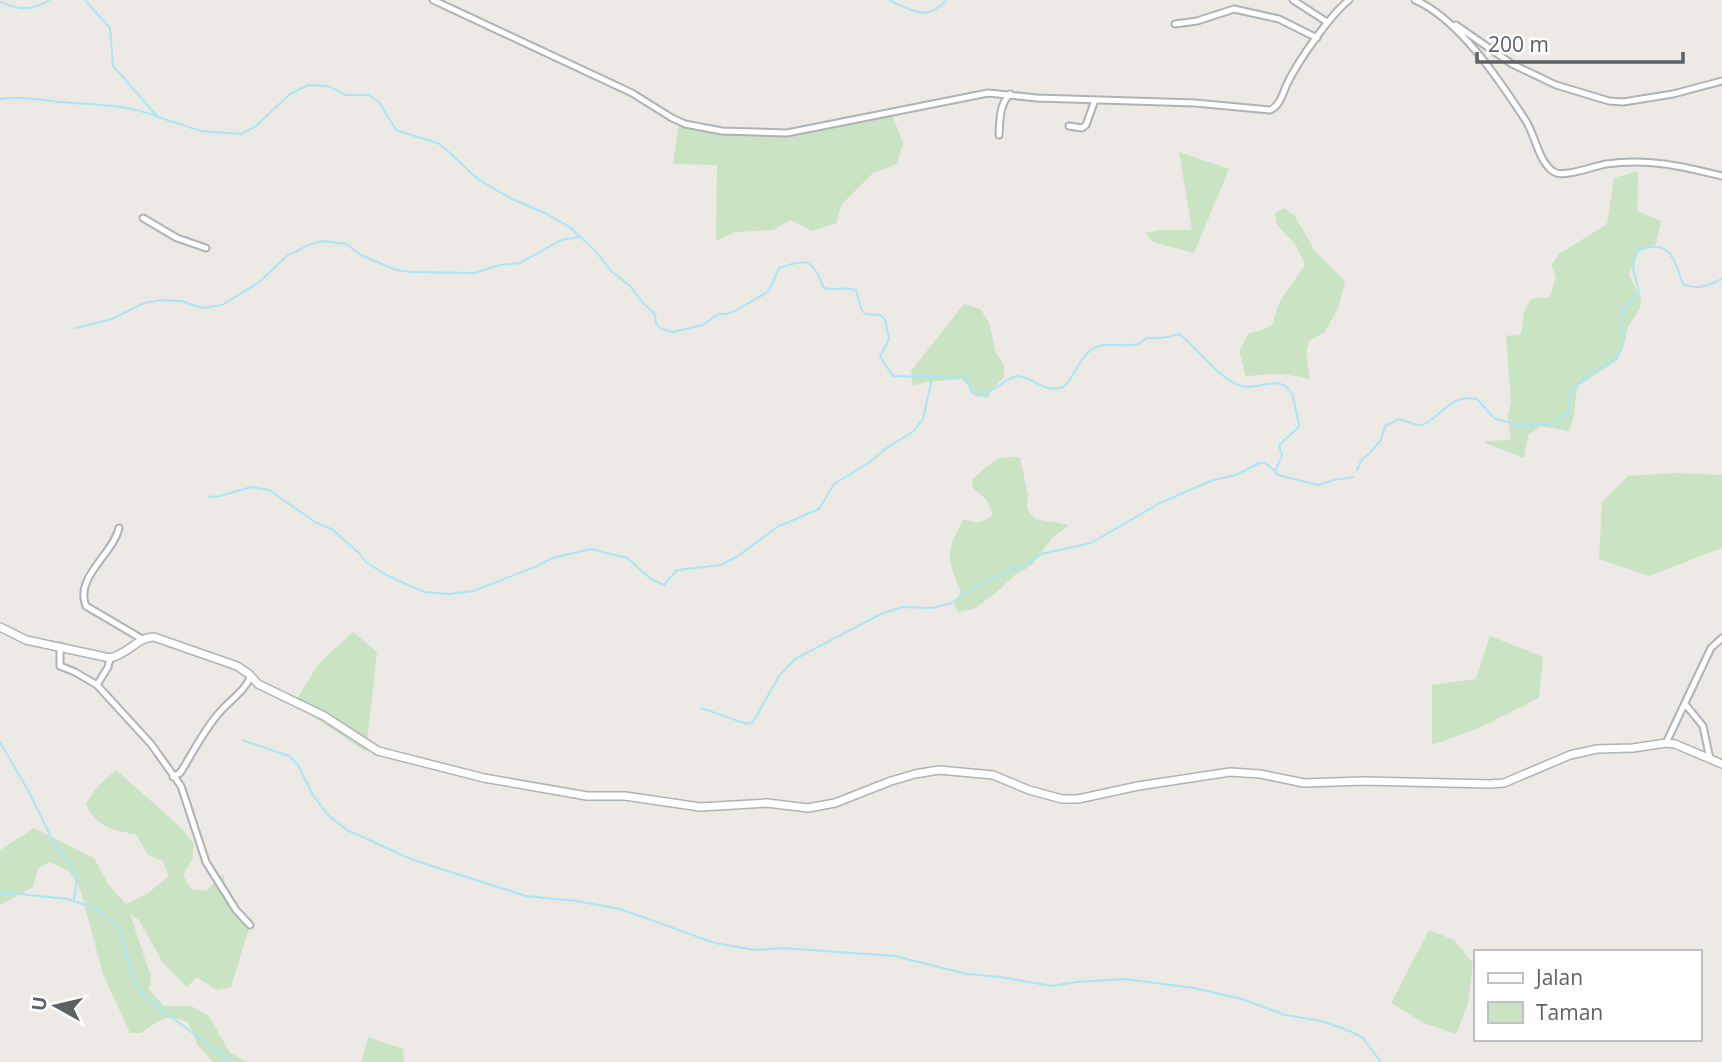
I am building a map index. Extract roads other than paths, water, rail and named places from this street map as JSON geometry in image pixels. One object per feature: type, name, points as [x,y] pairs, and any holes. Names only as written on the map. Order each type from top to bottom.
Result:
[{"type":"street","points":[[433,0],[632,93],[672,118],[700,128],[749,134],[787,133],[988,93],[1037,98],[1195,103],[1270,110],[1275,108],[1289,80],[1327,22],[1349,0]]},
{"type":"street","points":[[1293,0],[1327,22]]},
{"type":"street","points":[[1415,0],[1436,10],[1512,64],[1556,85],[1609,101],[1623,102],[1672,94],[1722,81]]},
{"type":"street","points":[[1175,24],[1197,21],[1234,9],[1279,19],[1317,38]]},
{"type":"street","points":[[1450,21],[1502,86],[1526,122],[1553,172],[1561,175],[1600,165],[1647,160],[1722,176]]},
{"type":"street","points":[[999,135],[1004,100],[1010,94]]},
{"type":"street","points":[[1069,126],[1076,129],[1086,125],[1095,100]]},
{"type":"street","points":[[143,218],[177,238],[206,248]]},
{"type":"street","points":[[119,528],[116,540],[86,583],[84,601],[86,606],[142,639]]},
{"type":"street","points":[[0,627],[26,640],[110,658],[122,655],[142,639],[154,637],[237,666],[263,687],[318,712],[384,753],[484,778],[587,796],[625,796],[700,807],[767,803],[822,807],[891,781],[927,771],[993,775],[1029,790],[1062,799],[1078,799],[1138,786],[1230,772],[1260,774],[1304,783],[1504,783],[1579,752],[1665,743],[1675,744],[1722,764]]},
{"type":"street","points":[[1665,743],[1711,648],[1722,638]]},
{"type":"street","points":[[60,646],[60,666],[97,685],[152,744],[186,797],[202,851],[213,875],[250,925]]},
{"type":"street","points":[[97,685],[108,667],[110,658]]},
{"type":"street","points":[[173,777],[180,773],[219,712],[246,688],[251,676]]},
{"type":"street","points":[[1685,704],[1703,726],[1710,759]]},
{"type":"waterway","points":[[0,2],[25,8],[49,0]]},
{"type":"waterway","points":[[85,0],[110,28],[113,66],[158,117],[201,131],[241,134],[256,126],[290,94],[308,85],[328,86],[346,95],[369,95],[379,102],[396,130],[440,144],[479,180],[571,228],[655,314],[656,324],[661,329],[673,332],[703,325],[718,314],[737,310],[769,291],[779,268],[803,262],[812,266],[824,288],[856,290],[865,314],[880,315],[885,319],[889,339],[880,357],[893,376],[965,378],[976,395],[989,392],[1017,376],[1057,389],[1066,385],[1086,354],[1097,347],[1132,345],[1147,338],[1179,334],[1220,374],[1236,384],[1250,387],[1273,383],[1286,386],[1291,392],[1299,424],[1279,445],[1282,456],[1275,471],[1278,475],[1318,485],[1353,477]]},
{"type":"waterway","points":[[889,0],[912,11],[926,13],[947,0]]},
{"type":"waterway","points":[[0,99],[23,98],[110,106],[158,117]]},
{"type":"waterway","points":[[76,328],[112,319],[144,303],[161,300],[181,301],[203,308],[222,305],[258,283],[287,256],[323,241],[346,244],[361,255],[396,270],[475,273],[500,265],[520,263],[561,240],[579,237]]},
{"type":"waterway","points":[[1357,470],[1362,459],[1381,440],[1385,426],[1399,419],[1421,425],[1458,400],[1477,399],[1494,418],[1520,426],[1550,424],[1569,413],[1570,392],[1594,371],[1617,359],[1625,338],[1620,321],[1623,311],[1639,293],[1633,267],[1639,250],[1650,247],[1665,249],[1674,260],[1683,284],[1703,286],[1722,279]]},
{"type":"waterway","points":[[208,497],[251,487],[269,490],[315,522],[333,530],[367,563],[424,592],[449,594],[473,591],[552,558],[591,549],[627,558],[651,579],[664,585],[677,570],[721,565],[777,527],[819,509],[834,484],[914,431],[923,419],[932,379]]},
{"type":"waterway","points":[[701,708],[747,724],[753,722],[779,676],[795,659],[881,614],[902,607],[932,608],[951,603],[987,580],[1030,562],[1041,554],[1091,543],[1160,503],[1213,480],[1236,475],[1259,463],[1265,463],[1275,471]]},
{"type":"waterway","points":[[242,740],[289,756],[298,765],[313,795],[328,815],[347,830],[413,860],[526,896],[620,909],[715,943],[755,950],[782,948],[895,956],[967,974],[1052,986],[1125,979],[1194,988],[1242,999],[1285,1015],[1322,1021],[1352,1032],[1363,1038],[1381,1062]]},
{"type":"waterway","points":[[0,742],[55,845],[75,869],[77,874],[74,901]]},
{"type":"waterway","points":[[0,892],[68,899],[91,907],[113,921],[120,930],[132,976],[145,997],[231,1062]]}]
